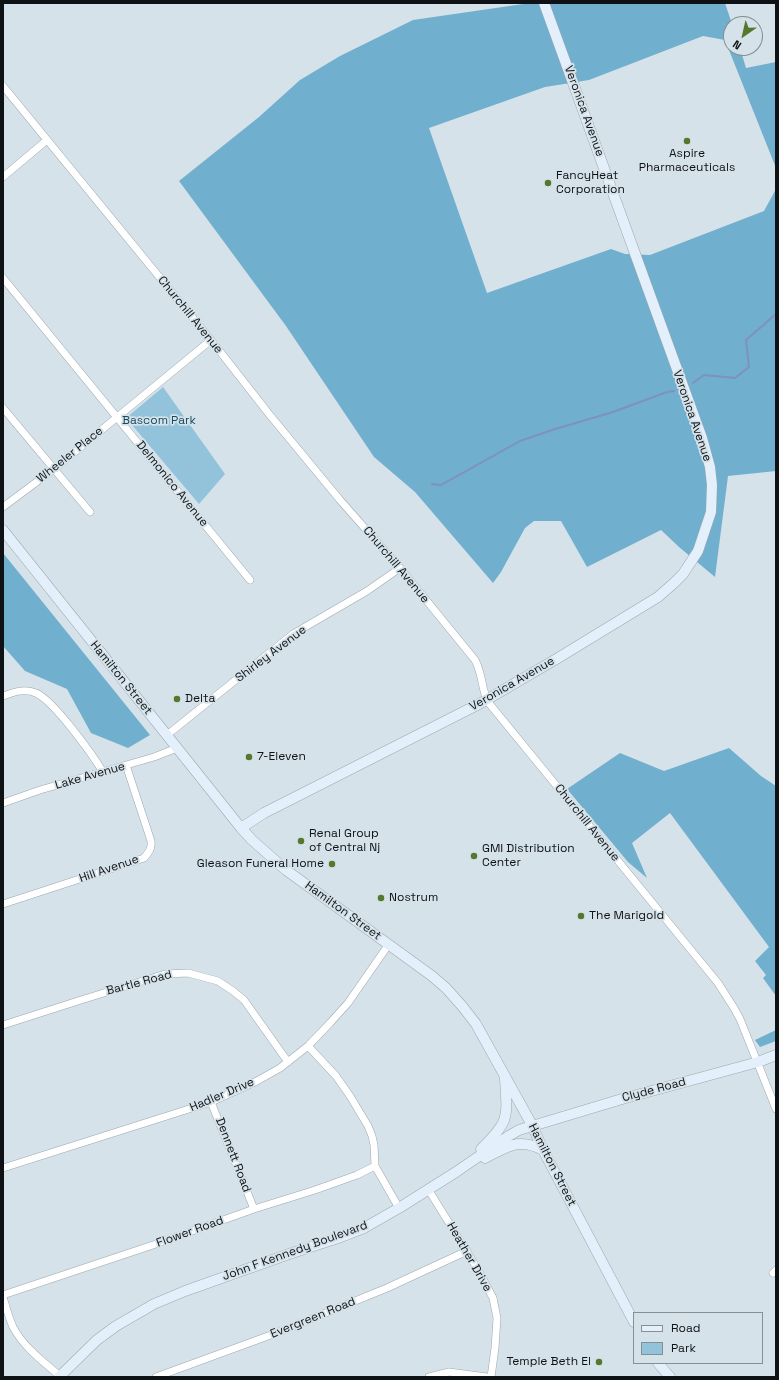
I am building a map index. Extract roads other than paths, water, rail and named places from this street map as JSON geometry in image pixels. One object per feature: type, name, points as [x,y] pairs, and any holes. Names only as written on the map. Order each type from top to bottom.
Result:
[{"type":"street","name":"Veronica Avenue","points":[[241,828],[264,813],[487,700],[558,658],[658,597],[683,574],[698,551],[711,512],[712,497],[710,467],[702,438],[544,3]]},
{"type":"street","name":"Churchill Avenue","points":[[3,86],[211,340],[269,414],[340,500],[400,568],[474,660],[479,668],[487,700],[718,983],[734,1008],[758,1062],[776,1109]]},
{"type":"street","points":[[3,177],[48,140]]},
{"type":"street","name":"Delmonico Avenue","points":[[3,278],[250,580]]},
{"type":"street","name":"Wheeler Place","points":[[3,507],[54,469],[211,340]]},
{"type":"street","points":[[3,408],[90,512]]},
{"type":"street","name":"Hamilton Street","points":[[3,530],[241,828],[256,844],[286,870],[432,976],[446,988],[462,1006],[476,1024],[532,1125],[543,1150],[633,1320]]},
{"type":"street","name":"Shirley Avenue","points":[[167,735],[293,634],[367,591],[400,568]]},
{"type":"street","points":[[3,696],[14,692],[26,691],[37,693],[48,701],[64,719],[98,763],[103,772]]},
{"type":"street","name":"Lake Avenue","points":[[3,803],[40,790],[154,757],[177,748]]},
{"type":"street","name":"Hill Avenue","points":[[3,904],[144,858],[148,854],[151,849],[151,841],[126,765]]},
{"type":"street","name":"Hadler Drive","points":[[3,1168],[212,1102],[280,1068],[308,1046],[348,1003],[389,944]]},
{"type":"street","name":"Bartle Road","points":[[3,1025],[165,974],[188,973],[218,981],[244,1000],[288,1062]]},
{"type":"street","points":[[308,1046],[336,1076],[368,1126],[374,1144],[376,1166],[399,1208]]},
{"type":"street","name":"Clyde Road","points":[[532,1125],[758,1062],[776,1055]]},
{"type":"street","points":[[456,1172],[496,1134],[504,1122],[507,1108],[505,1076]]},
{"type":"street","name":"Dennett Road","points":[[212,1102],[254,1209]]},
{"type":"street","name":"John F Kennedy Boulevard","points":[[60,1377],[97,1340],[116,1326],[154,1304],[185,1291],[292,1252],[338,1238],[364,1228],[456,1172],[506,1137],[532,1125]]},
{"type":"street","points":[[456,1172],[514,1144],[530,1145],[543,1150]]},
{"type":"street","name":"Flower Road","points":[[3,1296],[153,1246],[254,1209],[315,1190],[357,1175],[376,1166]]},
{"type":"street","name":"Heather Drive","points":[[428,1189],[467,1251],[493,1298],[497,1318],[491,1377]]},
{"type":"street","name":"Evergreen Road","points":[[156,1377],[279,1332],[387,1288],[467,1251]]},
{"type":"street","points":[[3,1296],[13,1326],[19,1337],[33,1353],[60,1377]]},
{"type":"street","points":[[659,1364],[670,1377]]},
{"type":"street","points":[[429,1377],[449,1372],[487,1377]]},
{"type":"waterway","points":[[693,383],[704,375],[735,378],[749,367],[746,340],[776,314]]},
{"type":"waterway","points":[[432,484],[441,485],[520,441],[613,412],[667,392],[674,391]]},
{"type":"place","name":"Aspire Pharmaceuticals","points":[[687,141]]},
{"type":"place","name":"FancyHeat Corporation","points":[[548,183]]},
{"type":"place","name":"Delta","points":[[177,699]]},
{"type":"place","name":"7-Eleven","points":[[249,757]]},
{"type":"place","name":"Renal Group of Central Nj","points":[[301,841]]},
{"type":"place","name":"GMI Distribution Center","points":[[474,856]]},
{"type":"place","name":"Gleason Funeral Home","points":[[332,864]]},
{"type":"place","name":"Nostrum","points":[[381,898]]},
{"type":"place","name":"The Marigold","points":[[581,916]]},
{"type":"place","name":"Temple Beth El","points":[[599,1362]]},
{"type":"park label","name":"Bascom Park","points":[[159,421]]}]
